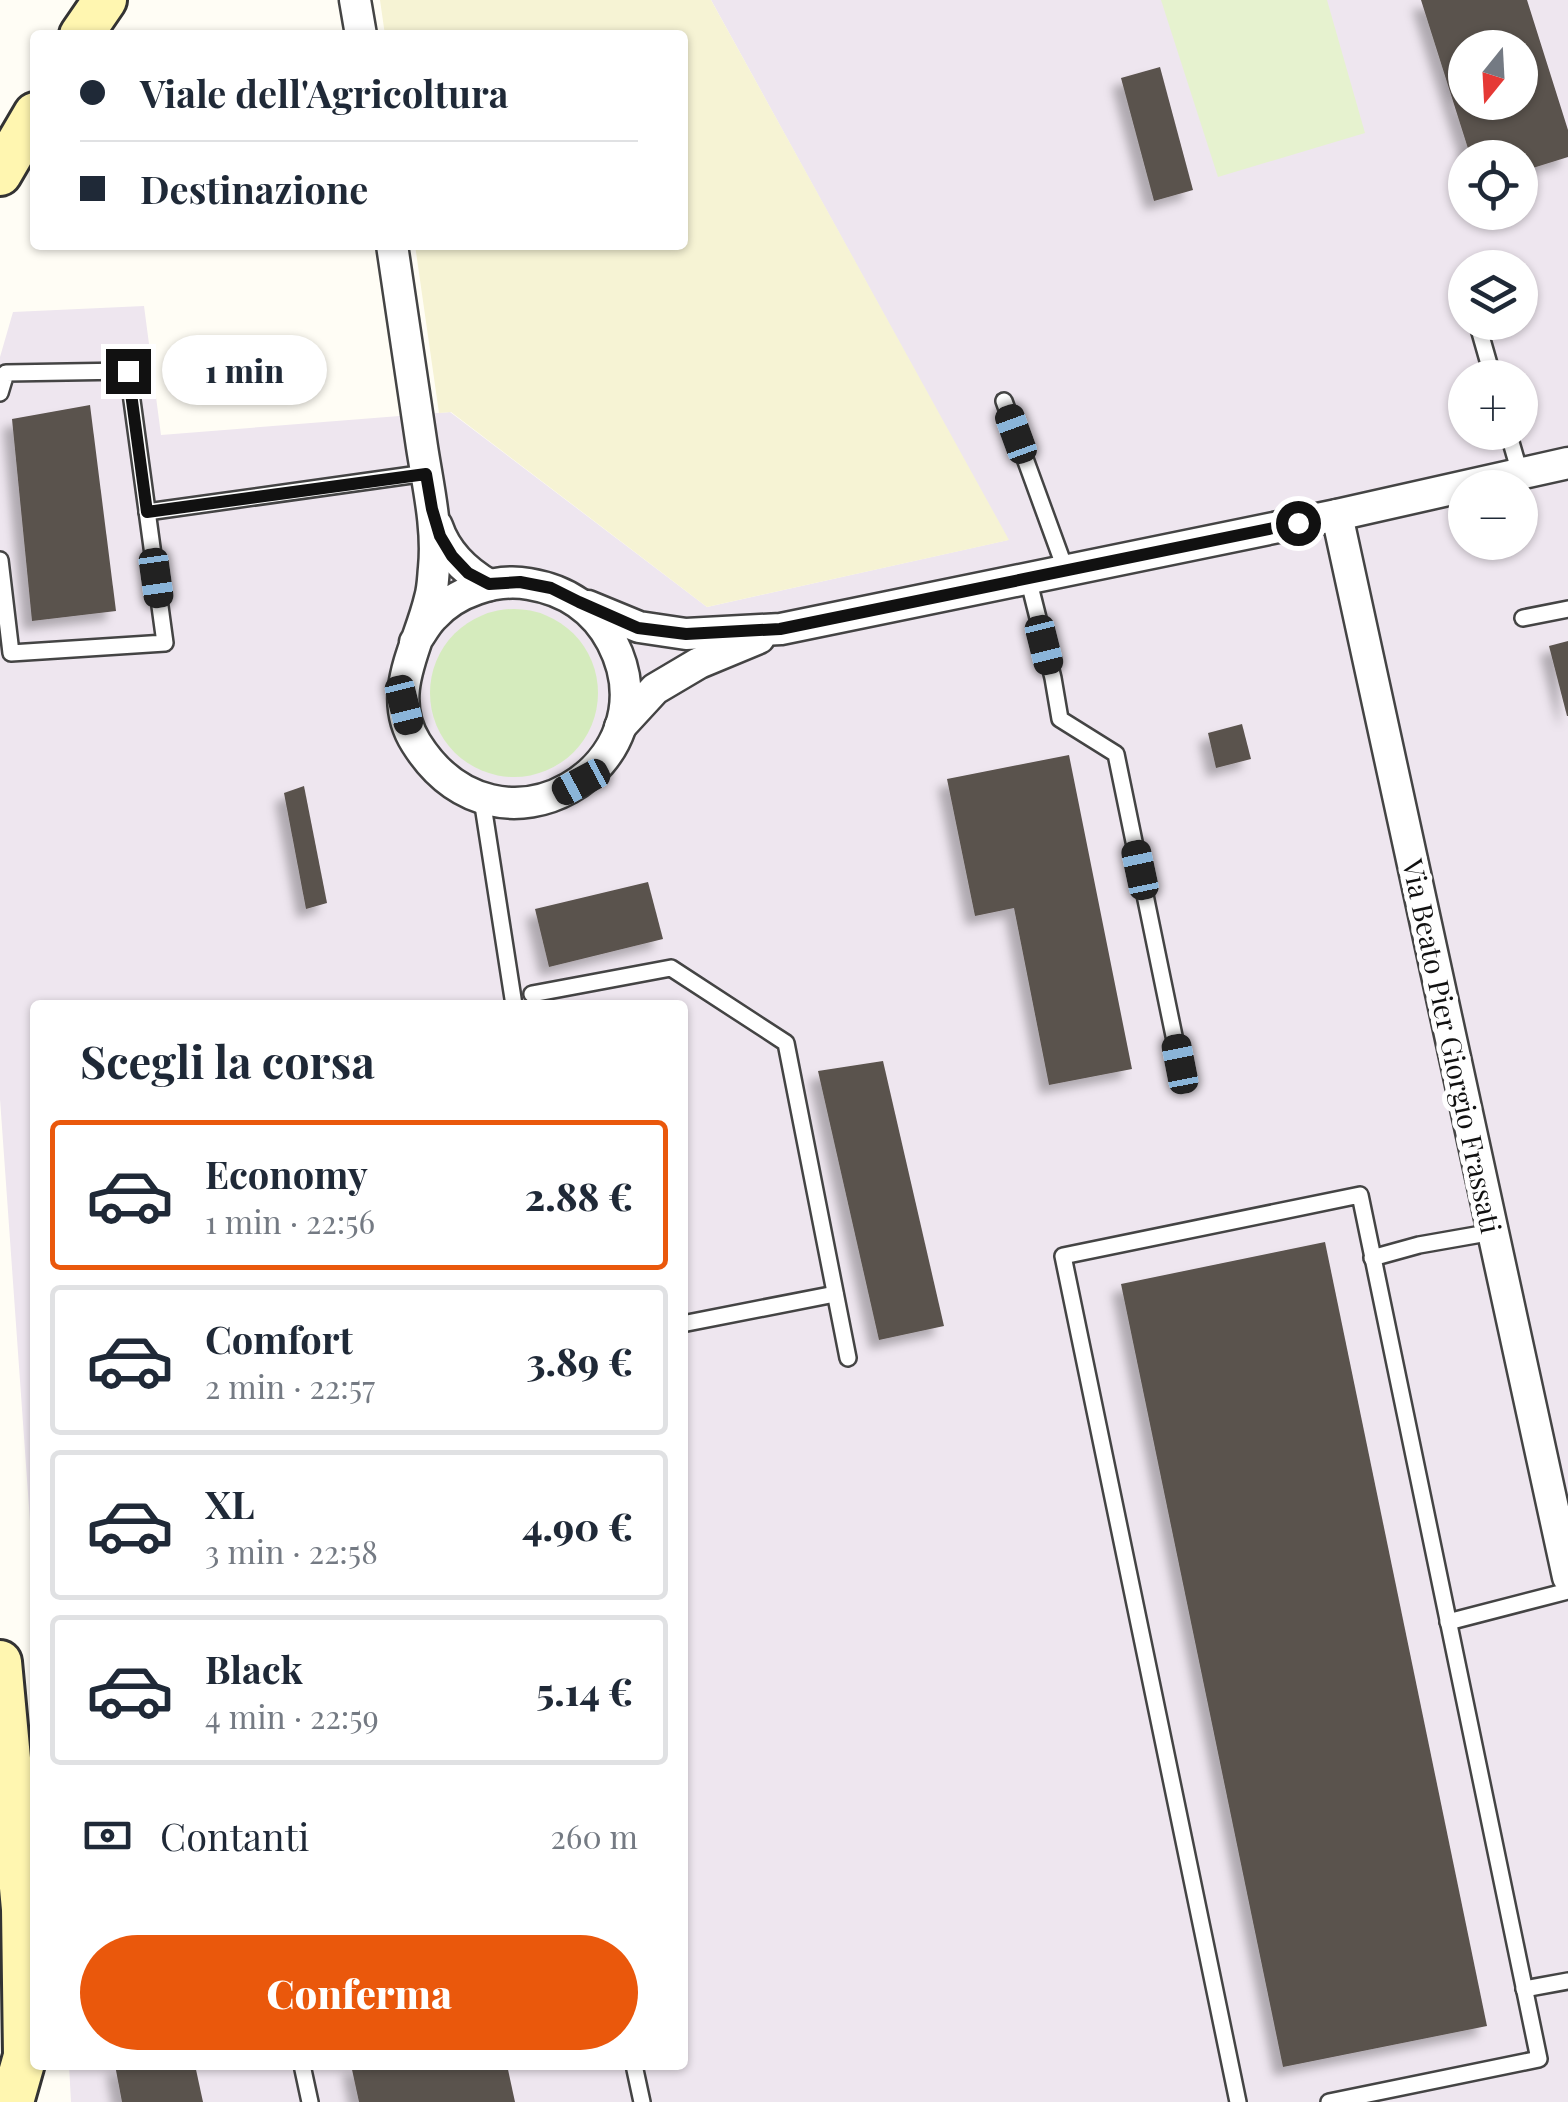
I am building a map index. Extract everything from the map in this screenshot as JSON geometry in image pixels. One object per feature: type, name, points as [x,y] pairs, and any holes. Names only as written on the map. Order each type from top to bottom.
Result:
[{"type":"main road","points":[[85,30],[106,0]]},
{"type":"main road","points":[[0,174],[30,123]]},
{"type":"main road","points":[[0,1662],[23,1909],[25,2056],[12,2102]]},
{"type":"street","points":[[355,0],[359,30]]},
{"type":"street","points":[[393,250],[432,509],[435,562],[430,598],[405,672],[404,705],[412,736],[429,764],[453,785],[482,799],[516,804],[550,798],[581,782],[605,757],[620,727],[626,692],[620,658],[604,627],[579,602]]},
{"type":"street","points":[[1533,470],[1568,462]]},
{"type":"street","points":[[415,642],[446,606],[489,584],[520,582],[551,588],[638,628],[686,634],[780,629],[1448,490]]},
{"type":"street","points":[[432,509],[440,536],[452,556],[468,573],[489,584]]},
{"type":"street","name":"Via Beato Pier Giorgio Frassati","points":[[1338,515],[1568,1577]]},
{"type":"street","points":[[620,727],[656,689],[699,663],[780,629]]},
{"type":"lane","points":[[0,393],[6,373],[128,371],[165,643],[11,653],[0,560]]},
{"type":"lane","points":[[1004,401],[1066,571]]},
{"type":"lane","points":[[147,512],[426,474]]},
{"type":"lane","points":[[1028,578],[1060,719],[1116,754],[1180,1064]]},
{"type":"lane","points":[[1524,618],[1568,609]]},
{"type":"lane","points":[[482,799],[513,1000]]},
{"type":"lane","points":[[532,994],[671,968],[786,1043],[848,1358]]},
{"type":"lane","points":[[1238,2102],[1063,1256],[1360,1195],[1538,2059],[1329,2102]]},
{"type":"lane","points":[[1372,1258],[1493,1232]]},
{"type":"lane","points":[[688,1323],[835,1294]]},
{"type":"lane","points":[[1448,1622],[1568,1591]]},
{"type":"lane","points":[[1524,1989],[1568,1981]]},
{"type":"lane","points":[[303,2070],[310,2102]]},
{"type":"lane","points":[[635,2070],[642,2102]]},
{"type":"shaded area","points":[[380,0],[711,0],[1009,540],[707,607],[451,412],[439,413],[416,250],[688,250],[688,30],[384,30]]},
{"type":"shaded area","points":[[711,0],[1568,0],[1568,2102],[71,2102],[69,2070],[688,2070],[688,1000],[30,1000],[30,1522],[0,1099],[0,357],[13,312],[144,306],[161,435],[450,412],[707,607],[1008,540]]},
{"type":"green space","points":[[1161,0],[1327,0],[1365,133],[1218,177]]},
{"type":"green space","points":[[514,609],[546,615],[573,634],[592,661],[598,693],[592,725],[573,752],[546,771],[514,777],[482,771],[455,752],[436,725],[430,693],[436,661],[455,634],[482,615]]},
{"type":"building","points":[[1421,0],[1527,0],[1536,30],[1448,30],[1448,85]]},
{"type":"building","points":[[1538,35],[1568,130],[1568,157],[1538,166],[1538,140],[1465,140],[1459,120],[1538,120]]},
{"type":"building","points":[[1160,67],[1193,190],[1154,201],[1121,78]]},
{"type":"building","points":[[90,405],[116,611],[32,621],[12,419]]},
{"type":"building","points":[[1568,641],[1568,716],[1567,716],[1549,646]]},
{"type":"building","points":[[1242,724],[1251,759],[1216,768],[1208,733]]},
{"type":"building","points":[[1069,755],[1132,1069],[1049,1085],[1014,908],[975,916],[947,779]]},
{"type":"building","points":[[304,786],[327,903],[306,909],[284,793]]},
{"type":"building","points":[[648,882],[663,939],[549,967],[535,909]]},
{"type":"building","points":[[883,1061],[944,1326],[879,1340],[818,1071]]},
{"type":"building","points":[[1325,1242],[1487,2026],[1283,2067],[1121,1284]]},
{"type":"building","points":[[116,2070],[196,2070],[203,2102],[122,2102]]},
{"type":"building","points":[[352,2070],[508,2070],[515,2102],[359,2102]]},
{"type":"route","points":[[128,371],[147,512],[426,474],[440,536],[468,573],[489,584],[520,582],[551,588],[638,628],[686,634],[780,629],[1298,523]]}]
